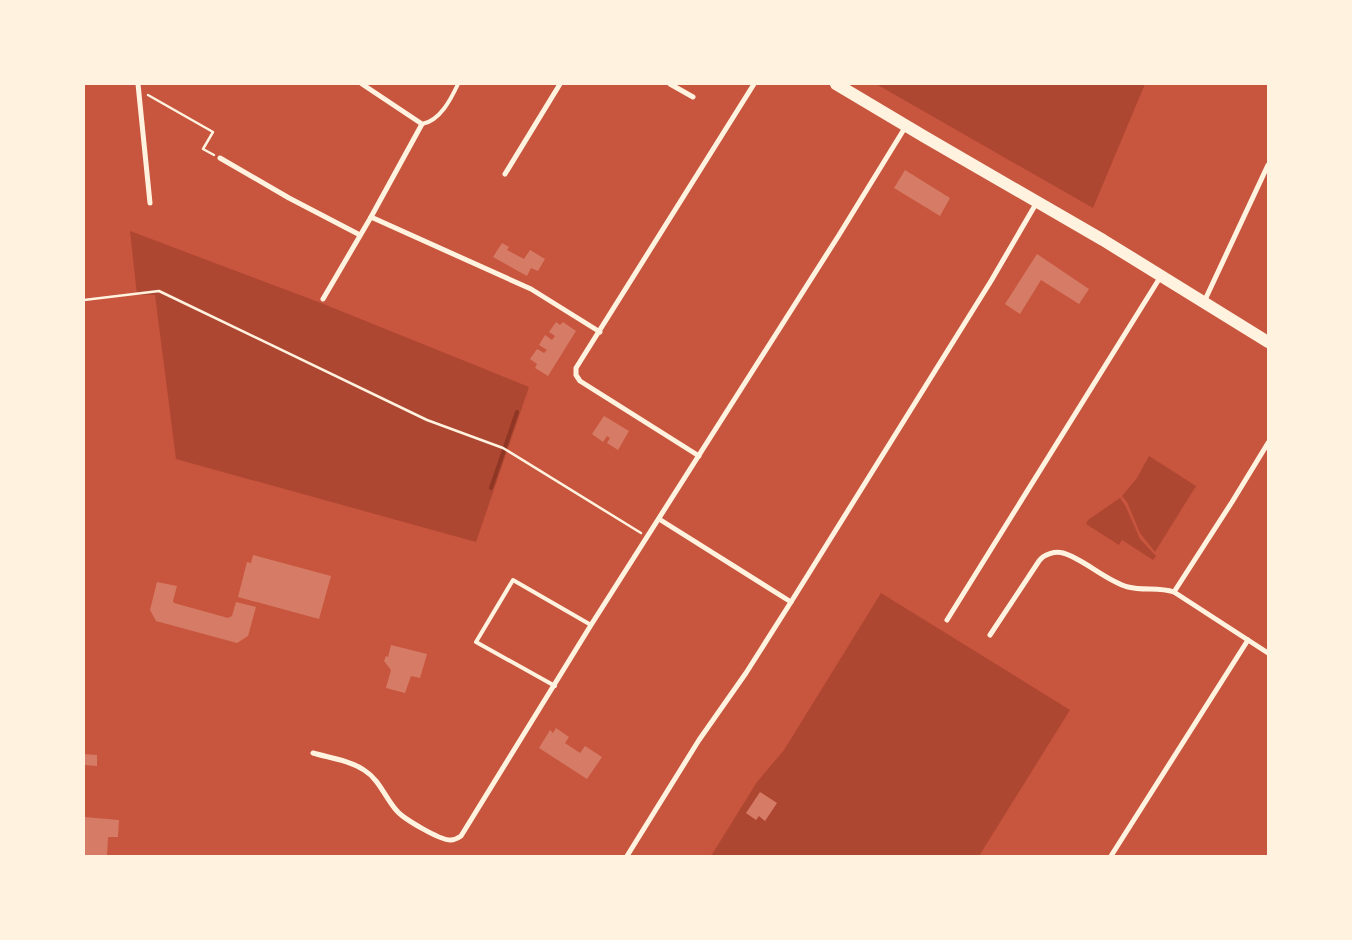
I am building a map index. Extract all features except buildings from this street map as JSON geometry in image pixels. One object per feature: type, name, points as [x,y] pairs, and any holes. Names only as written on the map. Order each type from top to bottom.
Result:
[{"type":"main road","points":[[836,84],[1161,276],[1268,342]]},
{"type":"street","points":[[138,84],[150,203]]},
{"type":"street","points":[[323,299],[422,124],[362,84]]},
{"type":"street","points":[[505,174],[560,84]]},
{"type":"street","points":[[670,84],[693,97]]},
{"type":"street","points":[[699,456],[580,380],[576,375],[576,368],[754,84]]},
{"type":"street","points":[[313,753],[347,762],[363,769],[379,784],[399,814],[423,829],[447,840],[461,836],[647,536],[839,235],[906,126]]},
{"type":"street","points":[[220,158],[360,235]]},
{"type":"street","points":[[1204,302],[1268,165]]},
{"type":"street","points":[[627,856],[700,740],[746,673],[791,602],[992,281],[1037,202]]},
{"type":"street","points":[[371,217],[531,289],[600,332]]},
{"type":"street","points":[[947,620],[1161,276]]},
{"type":"street","points":[[1174,592],[1268,443]]},
{"type":"street","points":[[659,519],[791,602]]},
{"type":"street","points":[[990,635],[1039,561],[1042,557],[1051,553],[1065,554],[1127,587],[1162,589],[1174,592],[1268,653]]},
{"type":"street","points":[[1111,856],[1248,640]]},
{"type":"lane","points":[[422,124],[428,123],[439,114],[458,84]]},
{"type":"lane","points":[[554,686],[476,642],[513,580],[591,626]]},
{"type":"path","points":[[139,90],[213,132],[203,149],[220,158]]},
{"type":"path","points":[[84,300],[160,291],[427,420],[503,448],[647,536]]},
{"type":"shaded area","points":[[876,84],[1145,84],[1093,208]]},
{"type":"shaded area","points":[[130,231],[321,303],[529,387],[476,542],[176,459],[155,295],[137,295]]},
{"type":"shaded area","points":[[1149,456],[1196,486],[1155,552],[1140,533],[1127,502],[1122,496],[1137,478]]},
{"type":"shaded area","points":[[1120,498],[1140,539],[1156,556],[1153,560],[1122,540],[1119,545],[1086,524],[1088,520]]},
{"type":"shaded area","points":[[881,593],[1070,710],[979,856],[711,856],[757,782],[784,750]]},
{"type":"waterway","points":[[491,488],[517,412]]}]
